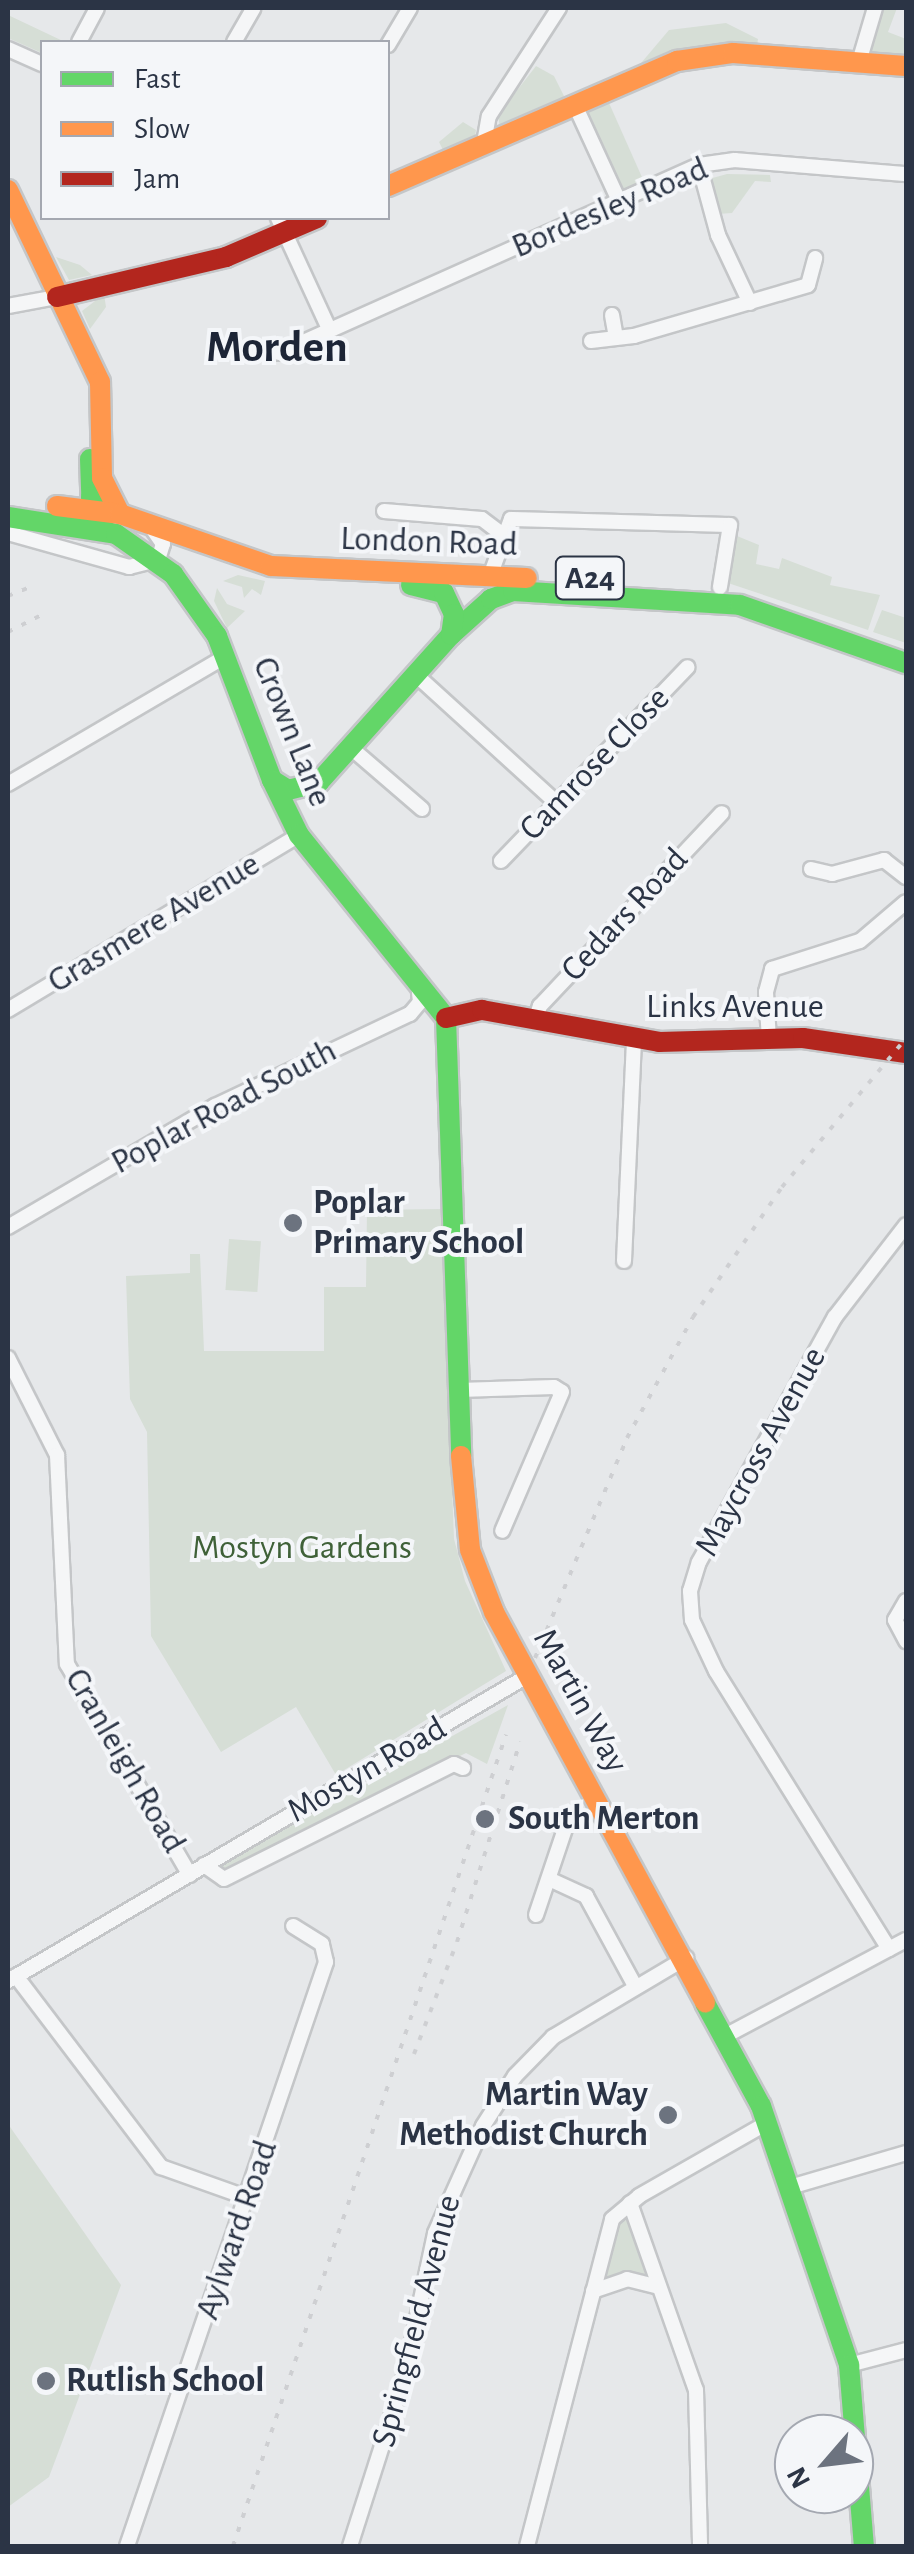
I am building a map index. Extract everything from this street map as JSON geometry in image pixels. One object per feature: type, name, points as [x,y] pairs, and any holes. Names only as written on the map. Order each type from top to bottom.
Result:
[{"type":"main road","points":[[390,185],[643,72],[707,55],[906,66]]},
{"type":"main road","points":[[8,190],[103,391],[98,445],[88,478],[76,500],[62,506]]},
{"type":"main road","points":[[57,297],[226,256],[282,225],[307,220]]},
{"type":"main road","points":[[98,445],[104,487],[118,524]]},
{"type":"main road","points":[[88,478],[96,510]]},
{"type":"main road","name":"London Road","points":[[8,503],[96,510],[158,560]]},
{"type":"main road","name":"London Road","points":[[8,517],[151,528],[219,553],[485,597],[720,587],[906,650]]},
{"type":"main road","points":[[189,594],[196,567],[219,553]]},
{"type":"main road","name":"Crown Lane","points":[[158,560],[189,594],[226,656],[272,780],[298,834],[418,978],[446,1018]]},
{"type":"main road","name":"A24","points":[[348,573],[444,593],[454,614],[450,635]]},
{"type":"main road","name":"London Road","points":[[485,597],[513,591],[716,600],[906,662]]},
{"type":"main road","name":"A24","points":[[318,782],[485,597]]},
{"type":"main road","points":[[272,780],[288,790],[318,782]]},
{"type":"main road","points":[[298,834],[296,816],[318,782]]},
{"type":"main road","name":"Links Avenue","points":[[446,1018],[474,1010],[634,1040],[831,1040],[906,1052]]},
{"type":"main road","name":"Martin Way","points":[[446,1018],[459,1390],[470,1550],[529,1676],[686,1958],[768,2123],[849,2366],[864,2546]]},
{"type":"street","points":[[80,40],[97,8]]},
{"type":"street","points":[[235,40],[254,8]]},
{"type":"street","points":[[390,42],[410,8]]},
{"type":"street","points":[[484,143],[488,116],[559,8]]},
{"type":"street","points":[[859,62],[874,8]]},
{"type":"street","points":[[8,49],[40,63]]},
{"type":"street","points":[[574,103],[619,201]]},
{"type":"street","name":"Bordesley Road","points":[[279,353],[700,165],[734,160],[906,174]]},
{"type":"street","points":[[700,165],[718,234],[750,303]]},
{"type":"street","points":[[282,225],[330,329]]},
{"type":"street","points":[[592,341],[616,338],[808,285],[815,258]]},
{"type":"street","points":[[8,306],[57,297]]},
{"type":"street","points":[[612,315],[616,338]]},
{"type":"street","points":[[384,511],[482,519],[502,534]]},
{"type":"street","points":[[485,597],[502,534],[511,520],[730,525],[720,587]]},
{"type":"street","points":[[8,532],[106,564],[129,567],[158,560],[163,544],[151,528]]},
{"type":"street","points":[[8,784],[226,656]]},
{"type":"street","name":"Camrose Close","points":[[501,861],[688,666]]},
{"type":"street","points":[[415,674],[557,803]]},
{"type":"street","points":[[350,747],[422,809]]},
{"type":"street","name":"Cedars Road","points":[[535,1020],[540,1006],[722,813]]},
{"type":"street","name":"Grasmere Avenue","points":[[8,1010],[298,834]]},
{"type":"street","points":[[810,869],[832,874],[884,860],[906,878]]},
{"type":"street","points":[[769,1039],[766,992],[772,969],[860,941],[906,902]]},
{"type":"street","name":"Poplar Road South","points":[[8,1227],[214,1106],[416,1010],[418,978]]},
{"type":"street","points":[[624,1261],[634,1040]]},
{"type":"street","name":"Maycross Avenue","points":[[890,1949],[716,1671],[692,1620],[690,1591],[700,1562],[836,1318],[906,1225]]},
{"type":"street","name":"Cranleigh Road","points":[[8,1358],[57,1455],[67,1664],[190,1874]]},
{"type":"street","points":[[459,1390],[554,1386],[562,1392],[502,1531]]},
{"type":"street","points":[[906,1601],[896,1625],[906,1641]]},
{"type":"street","name":"Mostyn Road","points":[[10,1978],[529,1676]]},
{"type":"street","name":"Mostyn Road","points":[[204,1865],[224,1879],[454,1764],[463,1768]]},
{"type":"street","points":[[536,1915],[568,1820]]},
{"type":"street","points":[[549,1879],[586,1896],[635,1986]]},
{"type":"street","name":"Aylward Road","points":[[127,2546],[326,1962],[322,1944],[293,1926]]},
{"type":"street","points":[[727,2035],[906,1940]]},
{"type":"street","name":"Springfield Avenue","points":[[350,2546],[406,2370],[435,2233],[473,2143],[539,2049],[635,1986],[686,1958]]},
{"type":"street","points":[[10,1978],[162,2167],[248,2198]]},
{"type":"street","points":[[527,2546],[608,2226],[630,2203],[768,2123]]},
{"type":"street","points":[[790,2187],[906,2153]]},
{"type":"street","points":[[630,2203],[696,2390],[700,2546]]},
{"type":"street","points":[[593,2290],[626,2279],[659,2287]]},
{"type":"street","points":[[849,2366],[906,2350]]},
{"type":"green space","points":[[877,8],[897,8],[888,32],[906,39],[906,63],[861,59]]},
{"type":"green space","points":[[8,15],[61,40],[40,40],[40,52],[8,38]]},
{"type":"green space","points":[[726,23],[758,39],[757,46],[636,69],[669,30]]},
{"type":"green space","points":[[536,66],[554,76],[565,98],[500,128],[498,115]]},
{"type":"green space","points":[[609,103],[645,183],[621,194],[585,114]]},
{"type":"green space","points":[[463,122],[476,130],[474,141],[445,154],[439,142]]},
{"type":"green space","points":[[727,174],[770,175],[771,182],[755,181],[732,213],[718,214],[709,179]]},
{"type":"green space","points":[[56,257],[80,265],[92,275],[69,280]]},
{"type":"green space","points":[[104,294],[106,307],[90,329],[82,311]]},
{"type":"green space","points":[[737,536],[759,545],[756,564],[779,569],[782,558],[832,577],[830,585],[880,595],[868,630],[728,583]]},
{"type":"green space","points":[[238,575],[265,581],[261,595],[252,589],[244,598],[242,587],[223,581]]},
{"type":"green space","points":[[217,588],[227,604],[245,611],[227,628],[214,601]]},
{"type":"green space","points":[[882,610],[906,618],[906,643],[873,632]]},
{"type":"green space","name":"Mostyn Gardens","points":[[441,1209],[454,1539],[465,1581],[506,1671],[336,1775],[296,1707],[221,1752],[151,1636],[147,1432],[130,1399],[126,1276],[190,1273],[190,1254],[200,1254],[204,1351],[324,1351],[324,1287],[366,1287],[367,1210]]},
{"type":"green space","points":[[229,1239],[261,1241],[257,1292],[225,1290]]},
{"type":"green space","points":[[508,1705],[487,1764],[466,1753],[226,1872],[217,1867]]},
{"type":"green space","name":"Rutlish School","points":[[8,2124],[121,2285],[49,2477],[8,2507]]},
{"type":"green space","points":[[630,2220],[648,2275],[606,2280],[618,2221]]},
{"type":"railway","points":[[8,596],[33,586]]},
{"type":"railway","points":[[8,632],[47,612]]},
{"type":"railway","points":[[535,1658],[627,1438],[693,1317],[782,1187],[906,1038]]},
{"type":"railway","points":[[233,2546],[506,1735]]},
{"type":"railway","points":[[414,2054],[457,1942],[520,1742]]},
{"type":"traffic: fast","points":[[90,459],[91,497],[104,522]]},
{"type":"traffic: fast","points":[[8,517],[116,534],[173,574],[217,636],[272,780],[288,790],[319,782],[451,635],[491,599],[513,591],[740,605],[906,663]]},
{"type":"traffic: fast","points":[[411,585],[444,593],[454,614],[451,635]]},
{"type":"traffic: fast","points":[[272,780],[299,835],[446,1018],[461,1456]]},
{"type":"traffic: fast","points":[[705,2003],[761,2106],[849,2365],[864,2546]]},
{"type":"traffic: slow","points":[[390,185],[677,61],[733,53],[906,66]]},
{"type":"traffic: slow","points":[[8,190],[100,382],[102,478],[120,514]]},
{"type":"traffic: slow","points":[[57,506],[120,514],[271,566],[527,578]]},
{"type":"traffic: slow","points":[[461,1456],[470,1550],[494,1612],[705,2003]]},
{"type":"traffic: jam","points":[[57,297],[226,257],[312,220]]},
{"type":"traffic: jam","points":[[446,1018],[482,1010],[659,1042],[803,1038],[906,1053]]},
{"type":"place","name":"Poplar Primary School","points":[[293,1223]]},
{"type":"place","name":"South Merton","points":[[485,1819]]},
{"type":"place","name":"Martin Way Methodist Church","points":[[668,2115]]},
{"type":"place","name":"Rutlish School","points":[[46,2381]]},
{"type":"district","name":"Morden","points":[[277,348]]}]
